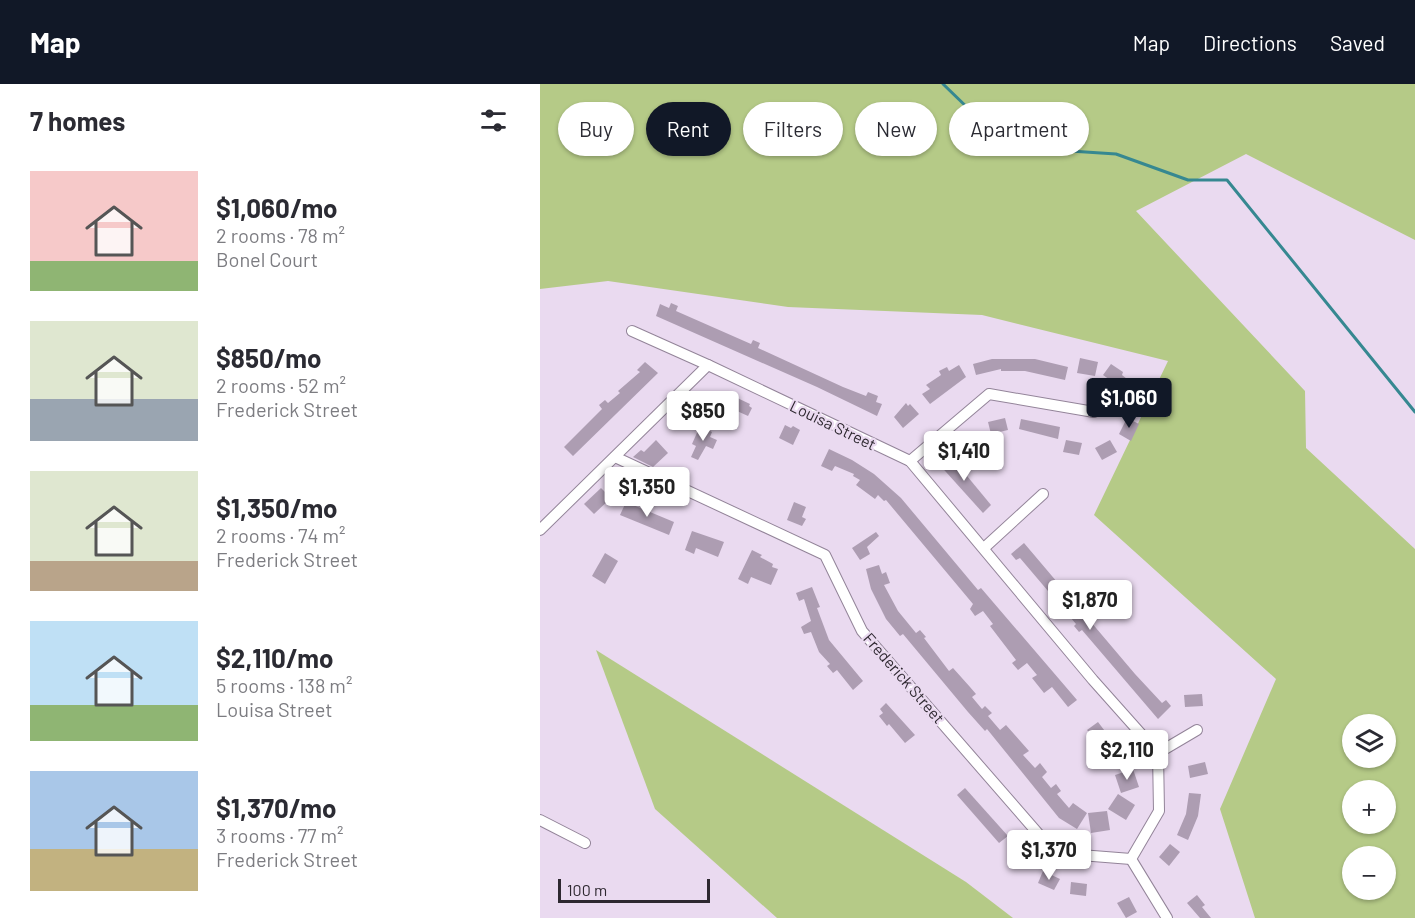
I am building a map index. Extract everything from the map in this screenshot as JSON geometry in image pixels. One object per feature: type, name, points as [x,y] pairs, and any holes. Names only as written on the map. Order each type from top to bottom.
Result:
[{"type":"street","name":"Louisa Street","points":[[632,331],[708,364],[910,461],[1093,680],[1158,753]]},
{"type":"street","points":[[540,530],[708,364]]},
{"type":"street","points":[[910,461],[989,394],[1094,412]]},
{"type":"street","name":"Frederick Street","points":[[615,457],[825,555],[862,631],[1055,853],[1131,859]]},
{"type":"street","points":[[984,548],[1043,494]]},
{"type":"street","points":[[1167,918],[1131,859],[1159,811],[1158,753],[1197,730]]},
{"type":"street","points":[[540,820],[585,843]]},
{"type":"green space","points":[[540,84],[1415,84],[1415,240],[1246,154],[1136,211],[1305,391],[1306,448],[1415,549],[1415,918],[1255,918],[1220,809],[1276,679],[1094,515],[1168,361],[982,315],[788,307],[608,281],[540,289]]},
{"type":"green space","points":[[596,650],[966,882],[1013,918],[777,918],[655,809]]},
{"type":"building","points":[[671,303],[678,306],[676,311],[751,344],[753,340],[760,343],[758,348],[843,387],[866,396],[868,392],[878,396],[876,402],[882,404],[877,416],[656,316],[660,304],[669,308]]},
{"type":"building","points":[[1080,358],[1098,362],[1095,376],[1077,373]]},
{"type":"building","points":[[992,359],[1035,359],[1068,367],[1065,380],[1025,371],[1001,371],[1001,369],[976,375],[973,364]]},
{"type":"building","points":[[645,362],[658,373],[573,456],[564,447],[602,409],[599,405],[605,400],[608,403],[620,393],[618,391],[640,372],[637,370]]},
{"type":"building","points":[[1111,364],[1123,372],[1122,375],[1127,379],[1120,387],[1103,375]]},
{"type":"building","points":[[959,365],[966,377],[930,404],[922,394],[930,389],[926,385],[941,375],[939,371],[947,367],[949,371]]},
{"type":"building","points":[[731,395],[750,404],[752,408],[748,416],[726,406]]},
{"type":"building","points":[[696,399],[713,407],[707,420],[689,412]]},
{"type":"building","points":[[906,403],[908,406],[910,404],[919,414],[903,428],[894,417]]},
{"type":"building","points":[[1005,418],[1008,430],[991,434],[988,422]]},
{"type":"building","points":[[1127,418],[1139,424],[1131,441],[1119,434]]},
{"type":"building","points":[[1021,419],[1060,427],[1058,439],[1019,429]]},
{"type":"building","points":[[785,425],[800,430],[793,445],[779,438]]},
{"type":"building","points":[[700,426],[712,432],[710,437],[717,440],[713,449],[706,446],[698,460],[691,457],[696,446],[692,444]]},
{"type":"building","points":[[656,440],[668,453],[653,467],[633,457],[641,450],[644,452]]},
{"type":"building","points":[[1066,440],[1082,443],[1079,455],[1063,452]]},
{"type":"building","points":[[1110,440],[1117,452],[1102,460],[1095,448]]},
{"type":"building","points":[[829,449],[874,474],[901,498],[978,590],[981,588],[1077,700],[1068,707],[1052,687],[1044,693],[1032,678],[1037,675],[1027,663],[1018,670],[1012,663],[1016,660],[990,626],[993,624],[983,611],[975,616],[970,609],[973,604],[886,500],[884,501],[878,495],[875,499],[856,485],[860,480],[853,476],[854,474],[835,466],[832,471],[821,466]]},
{"type":"building","points":[[948,453],[991,505],[983,513],[937,462]]},
{"type":"building","points":[[601,488],[611,498],[594,514],[584,504]]},
{"type":"building","points":[[626,502],[674,522],[669,535],[620,515]]},
{"type":"building","points":[[794,502],[806,507],[802,517],[806,519],[802,526],[787,520]]},
{"type":"building","points":[[692,531],[724,542],[718,557],[696,548],[694,554],[685,550]]},
{"type":"building","points":[[876,532],[879,536],[867,547],[870,554],[860,560],[852,548]]},
{"type":"building","points":[[1024,543],[1135,674],[1162,703],[1166,700],[1171,706],[1158,719],[1082,630],[1079,632],[1074,626],[1076,624],[1020,558],[1016,560],[1011,554]]},
{"type":"building","points":[[752,550],[773,564],[772,567],[778,569],[771,585],[751,577],[748,584],[738,579]]},
{"type":"building","points":[[605,553],[618,561],[605,584],[592,576]]},
{"type":"building","points":[[879,565],[882,574],[886,572],[890,583],[884,585],[898,611],[916,633],[920,630],[949,671],[953,668],[970,687],[976,694],[972,697],[982,709],[985,706],[992,713],[988,716],[1000,730],[1006,725],[1029,751],[1023,755],[1035,768],[1040,763],[1047,772],[1042,777],[1051,788],[1056,784],[1061,791],[1057,794],[1069,808],[1073,803],[1087,813],[1077,829],[1059,818],[987,729],[985,731],[903,634],[900,636],[886,619],[871,589],[866,569]]},
{"type":"building","points":[[812,587],[829,640],[863,681],[853,690],[837,670],[833,673],[827,666],[830,664],[819,652],[811,632],[804,634],[801,627],[811,621],[804,599],[799,601],[796,593]]},
{"type":"building","points":[[1202,694],[1203,706],[1185,707],[1184,695]]},
{"type":"building","points":[[886,703],[915,735],[905,743],[879,716],[883,713],[880,709]]},
{"type":"building","points":[[1098,722],[1117,747],[1127,755],[1112,769],[1106,763],[1111,759],[1087,730]]},
{"type":"building","points":[[1205,762],[1208,774],[1190,778],[1188,766]]},
{"type":"building","points":[[1133,769],[1139,787],[1121,793],[1115,775]]},
{"type":"building","points":[[965,788],[1008,836],[999,843],[957,795]]},
{"type":"building","points":[[1189,793],[1201,794],[1198,816],[1188,840],[1177,835],[1186,814]]},
{"type":"building","points":[[1118,794],[1135,805],[1126,820],[1108,809]]},
{"type":"building","points":[[1107,811],[1110,830],[1091,833],[1088,813]]},
{"type":"building","points":[[1170,844],[1180,852],[1169,866],[1159,857]]},
{"type":"building","points":[[1018,849],[1029,859],[1021,867],[1017,864],[1014,867],[1007,861]]},
{"type":"building","points":[[1043,871],[1060,879],[1054,890],[1038,883]]},
{"type":"building","points":[[1071,882],[1087,884],[1086,896],[1070,894]]},
{"type":"building","points":[[1197,895],[1205,905],[1202,907],[1211,918],[1200,918],[1187,903]]},
{"type":"building","points":[[1129,897],[1137,912],[1126,918],[1117,903]]},
{"type":"waterway","points":[[943,84],[975,115],[1010,108],[1070,151],[1116,154],[1188,180],[1227,180],[1415,412]]}]
